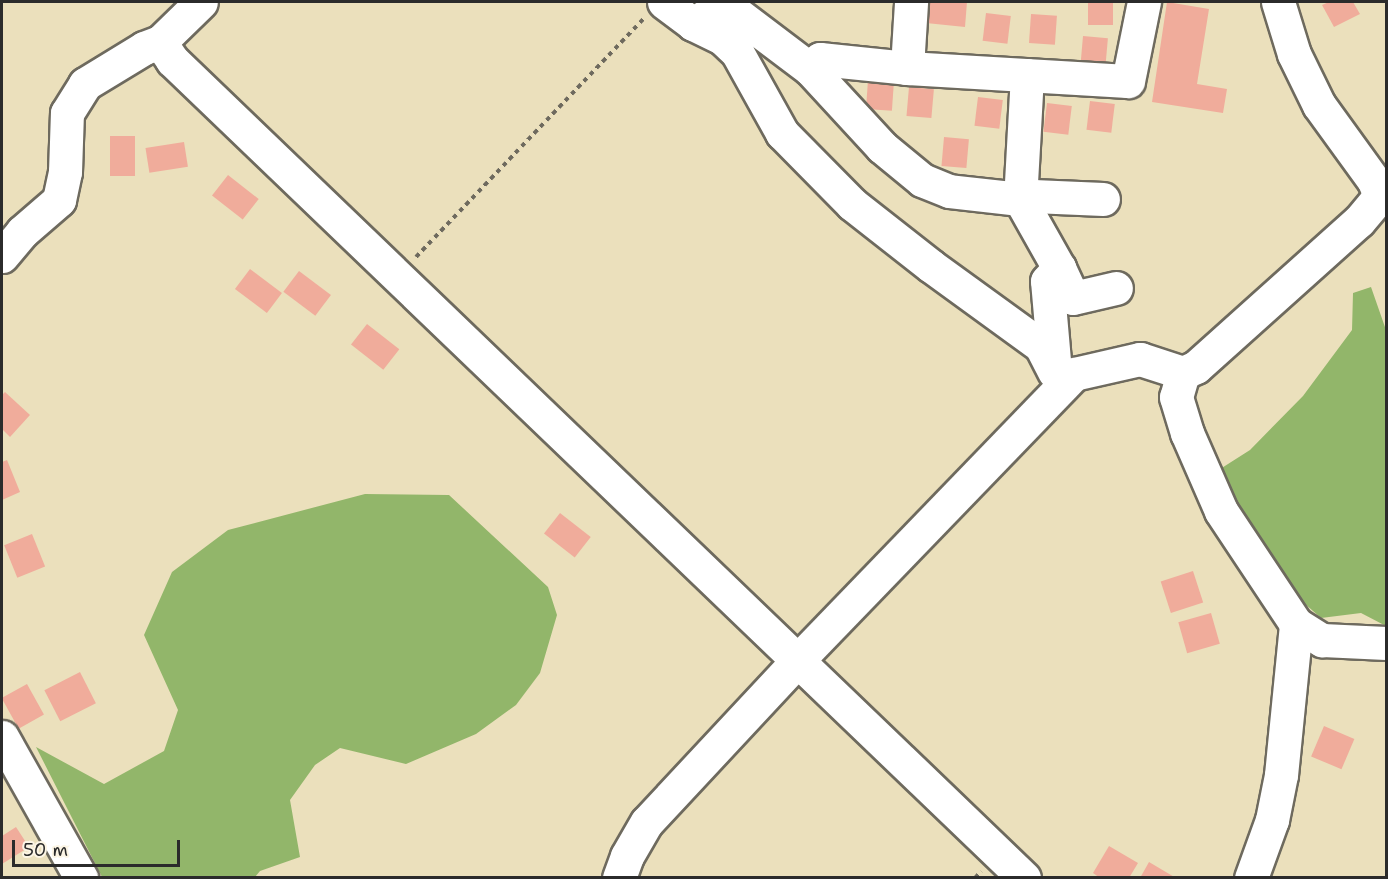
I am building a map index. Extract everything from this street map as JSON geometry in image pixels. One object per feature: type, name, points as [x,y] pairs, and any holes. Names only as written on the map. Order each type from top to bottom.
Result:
[{"type":"street","points":[[8,237],[59,200],[65,172],[67,113],[85,84],[144,48],[160,42],[201,2]]},
{"type":"street","points":[[907,68],[911,2]]},
{"type":"street","points":[[810,69],[819,59],[907,68],[1128,81],[1144,2]]},
{"type":"street","points":[[619,878],[627,856],[647,822],[1057,380],[1140,359],[1183,372],[1196,367],[1383,197],[1319,105],[1294,54],[1278,2]]},
{"type":"street","points":[[693,24],[725,3],[810,69],[882,147],[922,180],[950,191],[1020,199],[1033,196],[1103,199]]},
{"type":"street","points":[[658,6],[722,38],[737,52],[782,133],[852,204],[931,266],[1041,346],[1057,380]]},
{"type":"street","points":[[160,42],[172,60],[1024,878]]},
{"type":"street","points":[[1027,75],[1020,199],[1059,268],[1073,298],[1116,288]]},
{"type":"street","points":[[1057,380],[1047,281],[1059,268]]},
{"type":"street","points":[[1183,372],[1176,397],[1187,433],[1221,511],[1296,624],[1322,640],[1386,643]]},
{"type":"street","points":[[1251,878],[1272,820],[1281,775],[1296,624]]},
{"type":"street","points":[[2,737],[81,878]]},
{"type":"path","points":[[398,276],[658,6]]},
{"type":"green space","points":[[1371,287],[1386,330],[1386,626],[1361,613],[1321,618],[1296,596],[1246,533],[1217,471],[1250,450],[1303,396],[1352,330],[1353,293]]},
{"type":"green space","points":[[365,494],[449,495],[548,587],[557,615],[540,673],[516,705],[476,734],[406,764],[340,748],[315,765],[290,800],[300,857],[260,871],[255,877],[102,877],[36,747],[104,784],[164,751],[178,710],[144,635],[172,572],[228,530]]},
{"type":"building","points":[[928,2],[967,2],[965,27],[926,23]]},
{"type":"building","points":[[1088,2],[1113,2],[1113,25],[1088,25]]},
{"type":"building","points":[[1167,2],[1209,9],[1197,84],[1227,89],[1223,113],[1152,102]]},
{"type":"building","points":[[1329,2],[1353,2],[1360,14],[1334,27],[1322,5]]},
{"type":"building","points":[[986,13],[1011,16],[1007,44],[983,41]]},
{"type":"building","points":[[1031,14],[1057,16],[1055,45],[1029,43]]},
{"type":"building","points":[[1083,36],[1108,38],[1105,67],[1080,65]]},
{"type":"building","points":[[868,80],[894,82],[892,111],[866,109]]},
{"type":"building","points":[[909,87],[934,89],[931,118],[906,116]]},
{"type":"building","points":[[978,97],[1003,100],[999,129],[974,126]]},
{"type":"building","points":[[1090,101],[1115,104],[1111,133],[1086,130]]},
{"type":"building","points":[[1047,103],[1072,106],[1068,135],[1043,132]]},
{"type":"building","points":[[110,136],[135,136],[135,176],[110,176]]},
{"type":"building","points":[[944,137],[969,139],[966,168],[941,166]]},
{"type":"building","points":[[184,142],[188,167],[149,173],[145,148]]},
{"type":"building","points":[[228,175],[259,199],[243,219],[212,195]]},
{"type":"building","points":[[250,269],[282,293],[267,313],[235,289]]},
{"type":"building","points":[[299,271],[331,295],[315,316],[283,292]]},
{"type":"building","points":[[367,324],[399,349],[383,370],[351,344]]},
{"type":"building","points":[[5,392],[30,415],[10,437],[2,429],[2,395]]},
{"type":"building","points":[[7,460],[20,492],[2,500],[2,462]]},
{"type":"building","points":[[560,513],[591,537],[575,557],[544,533]]},
{"type":"building","points":[[32,534],[45,566],[17,578],[4,545]]},
{"type":"building","points":[[1193,571],[1203,602],[1171,613],[1161,582]]},
{"type":"building","points":[[1211,613],[1220,644],[1187,653],[1178,622]]},
{"type":"building","points":[[80,672],[96,703],[60,721],[44,690]]},
{"type":"building","points":[[27,684],[44,715],[19,729],[2,698]]},
{"type":"building","points":[[1324,726],[1354,739],[1341,769],[1311,756]]},
{"type":"building","points":[[16,827],[29,847],[2,864],[2,836]]},
{"type":"building","points":[[1109,846],[1138,863],[1129,878],[1100,878],[1093,873]]},
{"type":"building","points":[[1149,862],[1176,878],[1140,878]]}]
